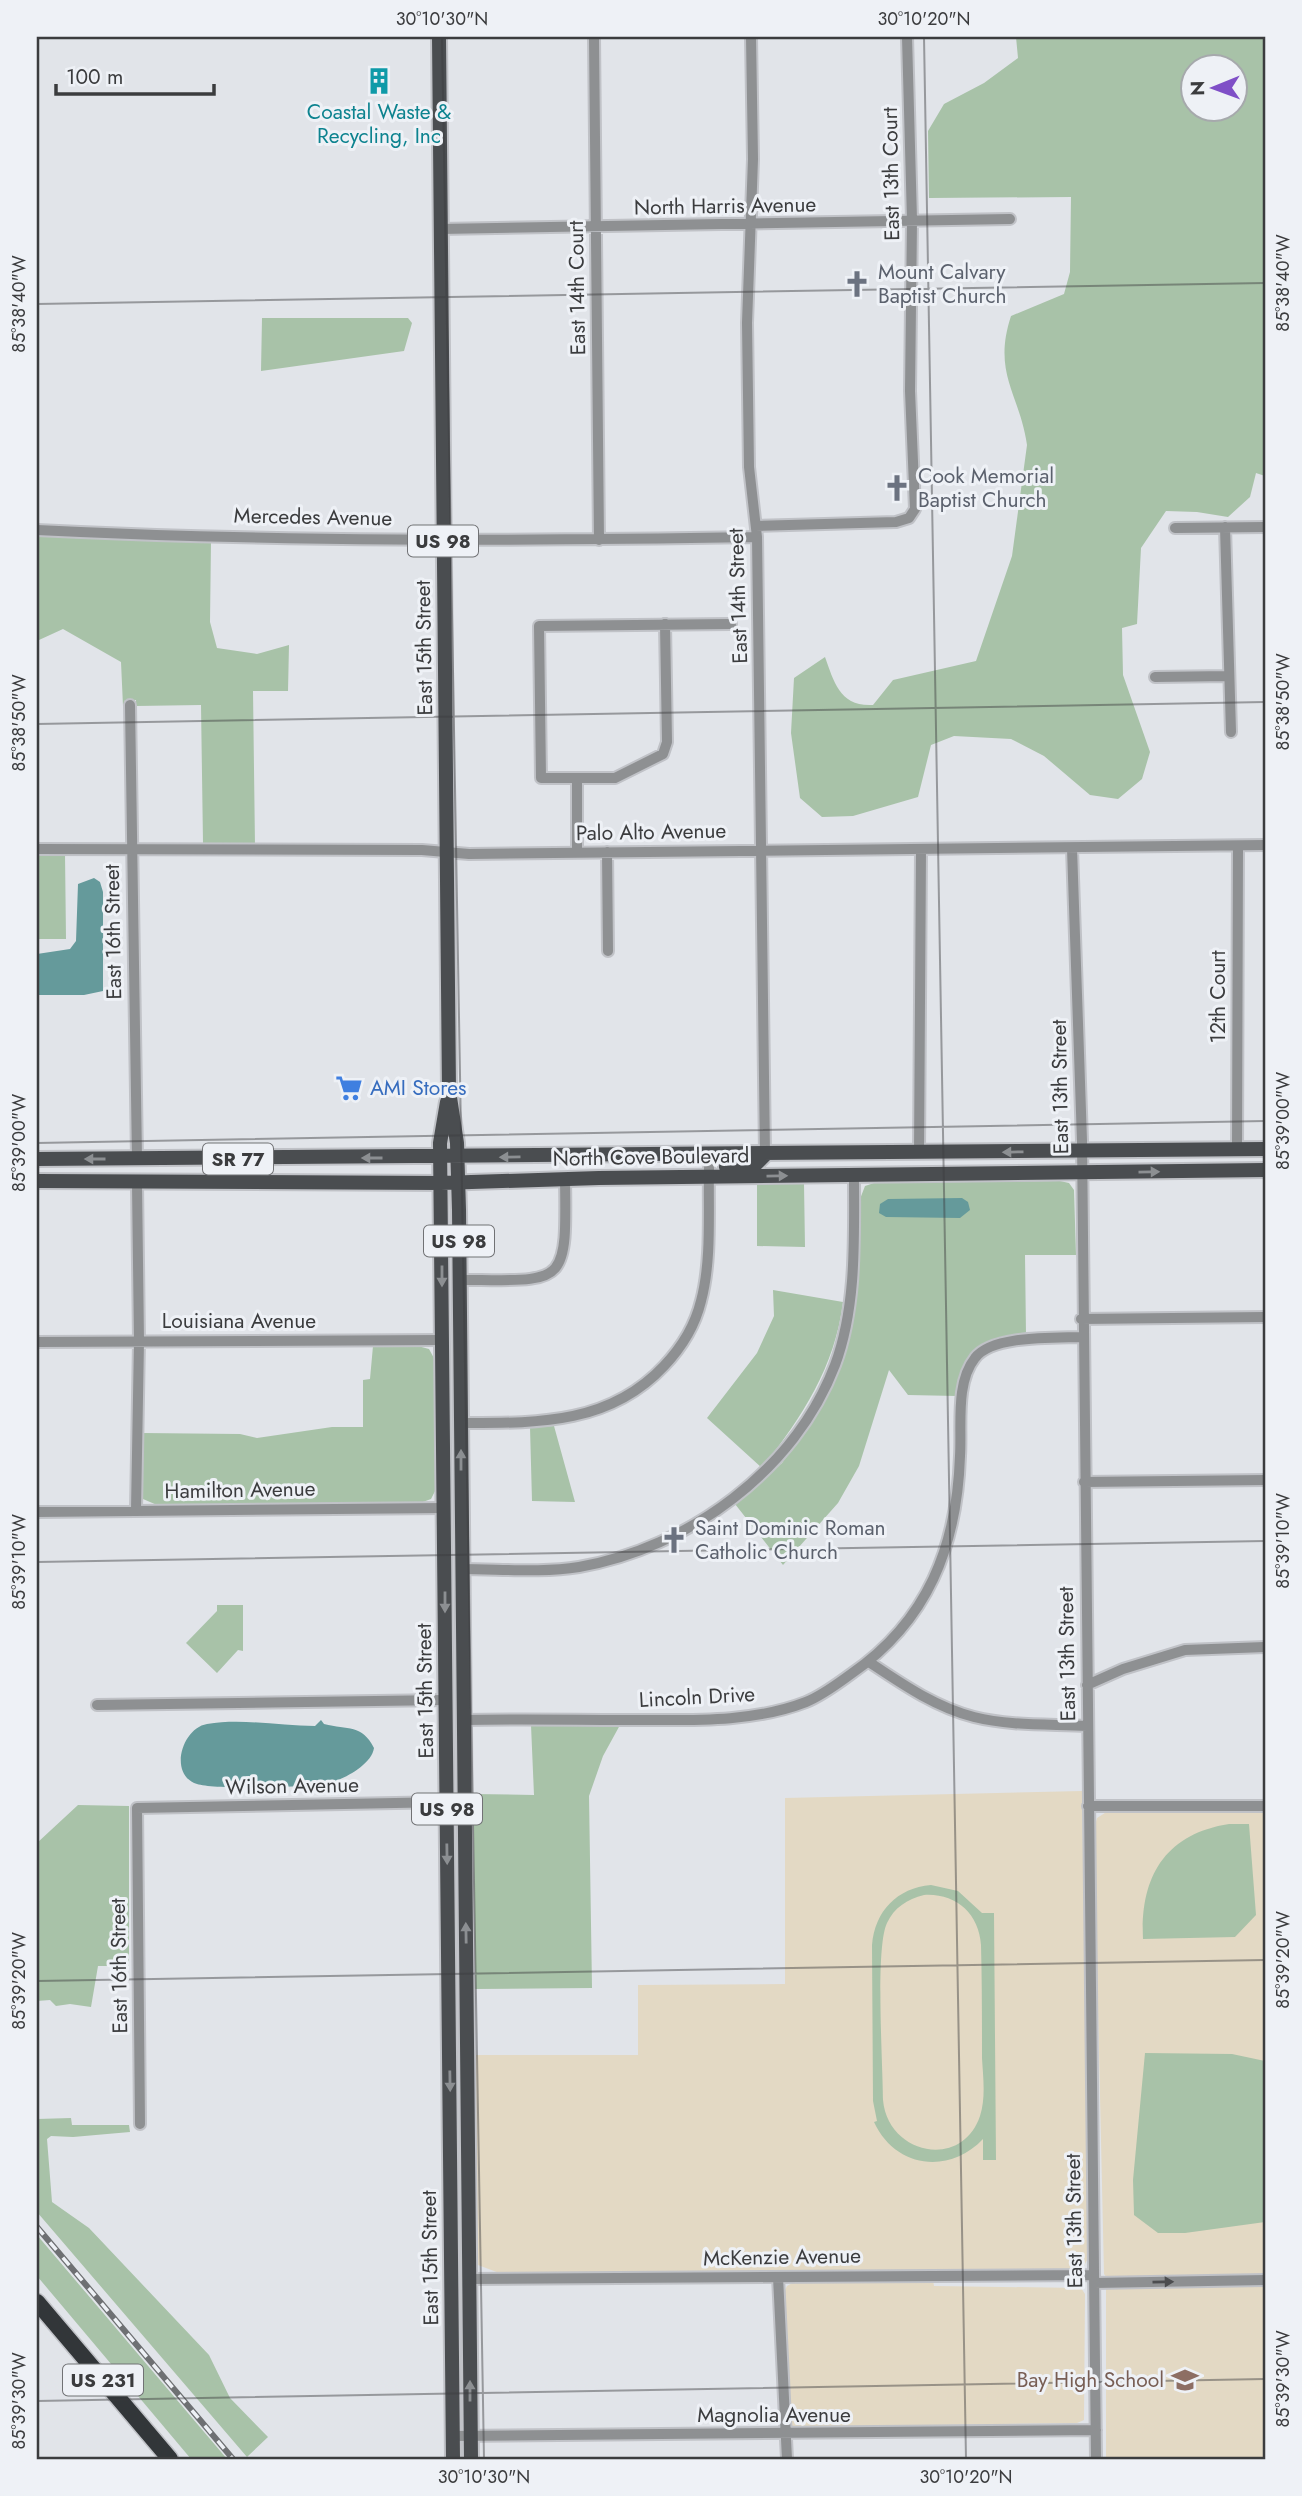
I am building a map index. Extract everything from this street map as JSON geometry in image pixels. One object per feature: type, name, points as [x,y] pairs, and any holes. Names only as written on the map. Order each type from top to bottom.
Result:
[{"type":"highway","name":"US 231","points":[[37,2302],[170,2459]]},
{"type":"main road","name":"East 15th Street","points":[[439,37],[449,1091],[458,1183],[471,2459]]},
{"type":"main road","name":"East 15th Street","points":[[449,1091],[440,1158],[453,2459]]},
{"type":"main road","name":"North Cove Boulevard","points":[[37,1159],[457,1158],[1265,1149]]},
{"type":"main road","points":[[709,1172],[750,1166],[759,1162],[765,1154]]},
{"type":"main road","name":"North Cove Boulevard","points":[[37,1181],[137,1184],[458,1183],[677,1177],[709,1172],[854,1175],[1265,1170]]},
{"type":"main road","points":[[442,1340],[460,1340]]},
{"type":"main road","points":[[443,1423],[461,1423]]},
{"type":"main road","points":[[444,1508],[461,1507]]},
{"type":"main road","points":[[444,1569],[463,1569]]},
{"type":"main road","points":[[445,1700],[464,1700]]},
{"type":"main road","points":[[446,1720],[464,1720]]},
{"type":"main road","points":[[447,1802],[465,1802]]},
{"type":"main road","points":[[447,1888],[465,1888]]},
{"type":"main road","points":[[449,2001],[467,2001]]},
{"type":"main road","points":[[450,2128],[468,2128]]},
{"type":"main road","points":[[452,2280],[470,2279]]},
{"type":"street","name":"East 14th Court","points":[[594,37],[599,540]]},
{"type":"street","name":"East 14th Street","points":[[751,37],[752,224],[747,323],[750,467],[756,532],[763,850],[765,1154]]},
{"type":"street","name":"East 13th Court","points":[[907,37],[912,220],[910,391],[915,509],[909,518]]},
{"type":"street","name":"North Harris Avenue","points":[[440,229],[1010,219]]},
{"type":"street","name":"Mercedes Avenue","points":[[37,530],[130,535],[599,540],[756,532],[896,522],[909,518]]},
{"type":"street","points":[[1225,527],[1231,732]]},
{"type":"street","points":[[1175,528],[1265,527]]},
{"type":"street","points":[[665,624],[665,751],[615,778],[541,778],[539,625],[665,624],[731,624]]},
{"type":"street","points":[[1155,677],[1228,676]]},
{"type":"street","name":"East 16th Street","points":[[130,705],[136,1159]]},
{"type":"street","points":[[577,778],[577,852]]},
{"type":"street","name":"Palo Alto Avenue","points":[[37,849],[607,852],[1265,845]]},
{"type":"street","name":"12th Court","points":[[1237,1149],[1238,846]]},
{"type":"street","name":"East 13th Street","points":[[1072,849],[1081,1151],[1096,2459]]},
{"type":"street","points":[[919,1153],[921,850]]},
{"type":"street","points":[[607,852],[608,951]]},
{"type":"street","points":[[461,1423],[550,1422],[576,1418],[629,1396],[662,1369],[688,1335],[702,1300],[709,1172]]},
{"type":"street","points":[[463,1569],[560,1569],[582,1566],[636,1550],[669,1537],[715,1512],[746,1490],[776,1461],[826,1384],[841,1343],[851,1276],[854,1175]]},
{"type":"street","points":[[459,1280],[532,1280],[554,1270],[562,1259],[566,1244],[565,1179]]},
{"type":"street","points":[[136,1510],[139,1341],[137,1184]]},
{"type":"street","points":[[1081,1319],[1265,1317]]},
{"type":"street","name":"Lincoln Drive","points":[[464,1720],[684,1720],[744,1717],[806,1702],[869,1662],[900,1630],[929,1590],[944,1559],[954,1522],[960,1480],[964,1381],[975,1358],[983,1351],[1009,1341],[1082,1337]]},
{"type":"street","name":"Louisiana Avenue","points":[[37,1342],[442,1340]]},
{"type":"street","points":[[1084,1482],[1265,1480]]},
{"type":"street","name":"Hamilton Avenue","points":[[37,1511],[444,1508]]},
{"type":"street","points":[[1087,1685],[1123,1669],[1185,1650],[1265,1647]]},
{"type":"street","points":[[869,1662],[912,1691],[941,1706],[975,1717],[1087,1726]]},
{"type":"street","points":[[97,1705],[445,1700]]},
{"type":"street","name":"Wilson Avenue","points":[[137,1808],[447,1802]]},
{"type":"street","points":[[1088,1806],[1265,1806]]},
{"type":"street","name":"East 16th Street","points":[[137,1808],[140,2124]]},
{"type":"street","points":[[778,2277],[787,2459]]},
{"type":"street","name":"McKenzie Avenue","points":[[470,2279],[778,2277],[1265,2280]]},
{"type":"street","name":"Magnolia Avenue","points":[[453,2435],[786,2435],[1096,2430]]},
{"type":"shaded area","points":[[1082,1791],[1089,2256],[1084,2266],[1074,2269],[502,2274],[478,2265],[474,2055],[638,2055],[638,1985],[785,1984],[785,1798]]},
{"type":"shaded area","points":[[1108,1811],[1265,1811],[1265,2277],[1108,2279],[1104,2274],[1094,1830],[1097,1818]]},
{"type":"shaded area","name":"Bay High School","points":[[933,2280],[934,2286],[1081,2288],[1085,2294],[1084,2420],[1077,2423],[931,2427],[795,2430],[791,2427],[783,2294],[787,2286],[796,2281]]},
{"type":"shaded area","name":"Bay High School","points":[[1265,2284],[1265,2459],[1106,2459],[1106,2288]]},
{"type":"green space","points":[[1016,37],[1265,37],[1265,476],[1256,473],[1250,497],[1228,517],[1166,511],[1141,548],[1137,624],[1122,628],[1123,675],[1150,752],[1142,779],[1118,799],[1090,795],[1044,756],[1011,739],[954,736],[931,745],[918,797],[853,816],[822,817],[800,798],[791,733],[794,678],[825,657],[835,684],[846,697],[862,705],[873,705],[893,680],[976,661],[1012,556],[1027,445],[1006,369],[1006,336],[1011,316],[1064,294],[1070,272],[1071,197],[929,198],[928,131],[944,104],[984,83],[1018,58]]},
{"type":"green space","points":[[262,318],[408,318],[412,323],[404,351],[261,371]]},
{"type":"green space","points":[[37,536],[211,541],[210,622],[217,648],[257,654],[289,645],[288,691],[253,691],[255,846],[203,843],[201,705],[136,706],[136,700],[125,700],[123,706],[121,662],[63,629],[39,640],[37,680]]},
{"type":"green space","points":[[37,854],[65,854],[66,939],[37,939]]},
{"type":"green space","points":[[874,1183],[1069,1183],[1074,1190],[1076,1255],[1025,1255],[1026,1335],[1007,1337],[976,1348],[958,1379],[957,1396],[908,1395],[889,1370],[859,1466],[838,1503],[783,1565],[735,1504],[782,1463],[812,1420],[841,1367],[855,1301],[860,1199],[865,1186]]},
{"type":"green space","points":[[757,1184],[804,1184],[805,1247],[757,1246]]},
{"type":"green space","points":[[773,1290],[843,1302],[833,1348],[824,1370],[803,1410],[762,1468],[707,1418],[757,1353],[774,1316]]},
{"type":"green space","points":[[414,1345],[429,1349],[435,1360],[437,1487],[431,1499],[420,1503],[157,1505],[143,1499],[142,1433],[240,1434],[257,1438],[332,1427],[363,1427],[363,1380],[370,1379],[373,1346]]},
{"type":"green space","points":[[554,1426],[575,1502],[532,1501],[530,1427]]},
{"type":"green space","points":[[217,1605],[243,1605],[243,1651],[238,1650],[217,1673],[186,1643],[217,1611]]},
{"type":"green space","points":[[531,1725],[620,1725],[603,1756],[589,1796],[592,1988],[474,1989],[472,1794],[534,1795]]},
{"type":"green space","points":[[78,1805],[129,1806],[129,1966],[98,1966],[91,2007],[70,2004],[56,2006],[50,2000],[37,2001],[37,1843]]},
{"type":"green space","points":[[1229,1824],[1249,1824],[1256,1915],[1235,1937],[1143,1939],[1146,1896],[1161,1862],[1173,1848],[1188,1837]]},
{"type":"green space","points":[[931,1885],[958,1891],[982,1913],[994,1913],[996,2160],[983,2160],[983,2139],[955,2158],[939,2162],[909,2157],[895,2149],[883,2137],[874,2122],[877,2121],[873,2101],[874,1933],[890,1903],[898,1896]],"holes":[[[935,1895],[946,1897],[963,1907],[976,1923],[981,1945],[984,2087],[982,2109],[971,2133],[958,2144],[943,2149],[927,2149],[911,2143],[898,2133],[888,2119],[883,2100],[880,1981],[883,1936],[887,1923],[897,1909],[912,1899]]]},
{"type":"green space","points":[[1145,2053],[1232,2054],[1265,2061],[1265,2222],[1185,2233],[1158,2233],[1134,2215],[1133,2180]]},
{"type":"green space","points":[[71,2118],[72,2125],[129,2125],[130,2132],[73,2137],[51,2136],[47,2139],[52,2202],[89,2228],[209,2355],[230,2398],[268,2437],[247,2457],[37,2212],[37,2119]]},
{"type":"green space","points":[[37,2235],[227,2459],[191,2459],[37,2276]]},
{"type":"water","points":[[94,878],[100,882],[103,892],[103,991],[84,995],[37,995],[37,954],[70,949],[76,941],[78,884]]},
{"type":"water","points":[[962,1198],[968,1202],[970,1210],[960,1218],[886,1217],[879,1213],[880,1204],[888,1199]]},
{"type":"water","points":[[321,1720],[324,1724],[359,1731],[374,1748],[365,1764],[336,1781],[289,1787],[208,1786],[188,1779],[183,1771],[181,1762],[185,1742],[198,1727],[220,1722],[315,1726]]},
{"type":"railway","points":[[37,2227],[233,2459]]},
{"type":"place","name":"Coastal Waste & Recycling, Inc","points":[[379,81]]},
{"type":"place","name":"Mount Calvary Baptist Church","points":[[857,284]]},
{"type":"place","name":"Cook Memorial Baptist Church","points":[[897,488]]},
{"type":"place","name":"AMI Stores","points":[[349,1088]]},
{"type":"place","name":"Saint Dominic Roman Catholic Church","points":[[674,1540]]},
{"type":"place","name":"Bay High School","points":[[1185,2380]]}]
